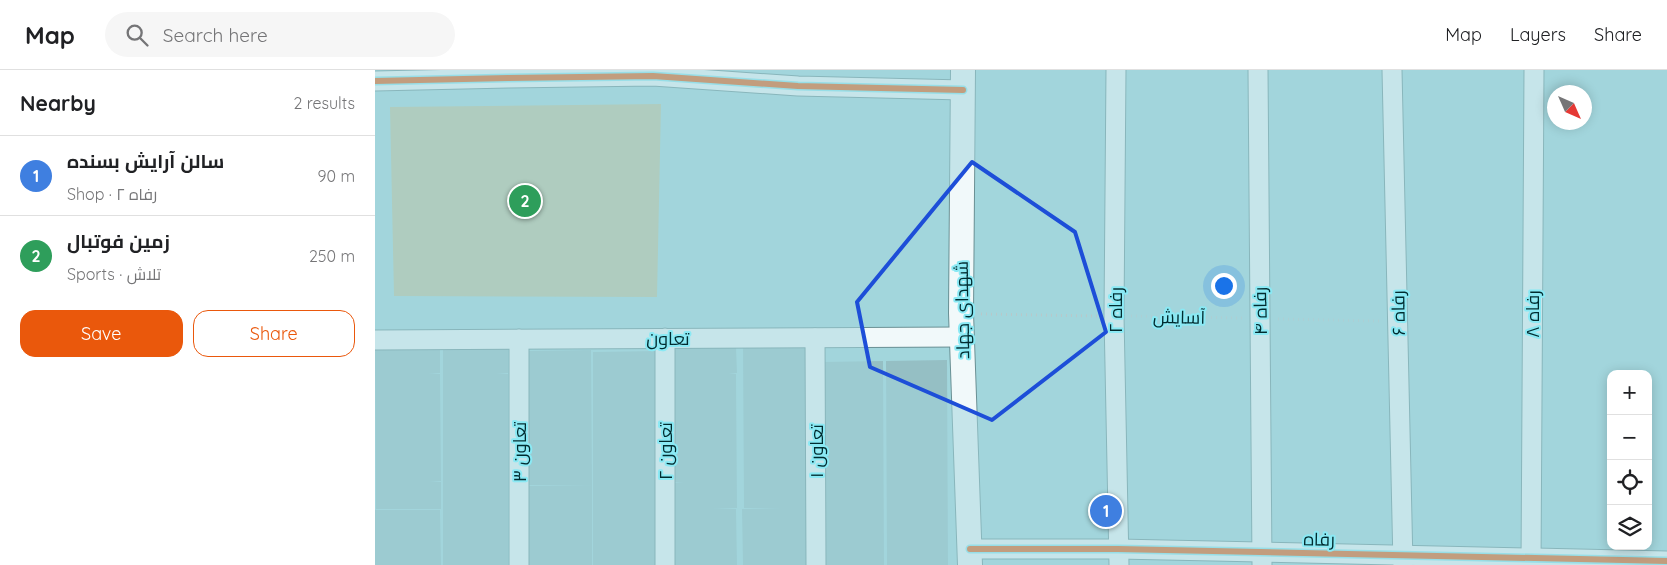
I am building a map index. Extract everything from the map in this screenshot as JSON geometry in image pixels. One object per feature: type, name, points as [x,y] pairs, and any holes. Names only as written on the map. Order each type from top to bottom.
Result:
[{"type":"street","name":"رفاه ۲","points":[[1116,70],[1114,316],[1118,557]]},
{"type":"street","name":"رفاه ۴","points":[[1257,70],[1262,559]]},
{"type":"street","name":"رفاه ۶","points":[[1392,70],[1403,560]]},
{"type":"street","name":"رفاه ۸","points":[[1531,562],[1534,70]]},
{"type":"street","points":[[375,82],[653,76],[798,86],[963,80]]},
{"type":"street","name":"شهدای جهاد","points":[[963,80],[961,337],[970,557]]},
{"type":"street","name":"تعاون","points":[[375,340],[961,337]]},
{"type":"street","name":"تعاون ۲","points":[[665,338],[665,565]]},
{"type":"street","name":"تعاون ۱","points":[[815,338],[816,565]]},
{"type":"street","name":"تعاون ۳","points":[[519,340],[519,565]]},
{"type":"street","name":"رفاه","points":[[970,557],[1531,562],[1667,561]]},
{"type":"highlighted area","points":[[972,162],[1075,232],[1106,332],[992,420],[870,367],[857,302]]},
{"type":"green space","points":[[661,104],[657,297],[394,296],[390,107]]},
{"type":"building","points":[[808,345],[809,565],[743,565],[742,509],[780,508],[744,508],[743,346]]},
{"type":"building","points":[[440,347],[440,373],[429,374],[440,374],[441,481],[430,482],[441,482],[441,509],[376,509],[375,348]]},
{"type":"building","points":[[508,347],[508,373],[497,373],[508,374],[508,565],[443,565],[443,348]]},
{"type":"building","points":[[736,347],[737,373],[729,373],[736,374],[737,508],[714,509],[736,509],[737,565],[671,565],[672,483],[683,483],[672,482],[671,348]]},
{"type":"building","points":[[591,350],[592,485],[527,485],[526,351]]},
{"type":"building","points":[[658,351],[658,565],[593,565],[593,352]]},
{"type":"building","points":[[947,360],[948,565],[887,565],[886,361]]},
{"type":"building","points":[[883,361],[884,565],[823,565],[822,362]]},
{"type":"building","points":[[592,485],[592,565],[526,565],[527,486]]},
{"type":"building","points":[[375,510],[440,510],[441,565],[375,565]]},
{"type":"cycle path","points":[[375,81],[653,76],[798,86],[963,90]]},
{"type":"cycle path","points":[[970,549],[1118,549],[1667,561]]},
{"type":"place","name":"زمین فوتبال","points":[[525,201]]},
{"type":"place","name":"سالن آرایش بسنده","points":[[1106,511]]}]
